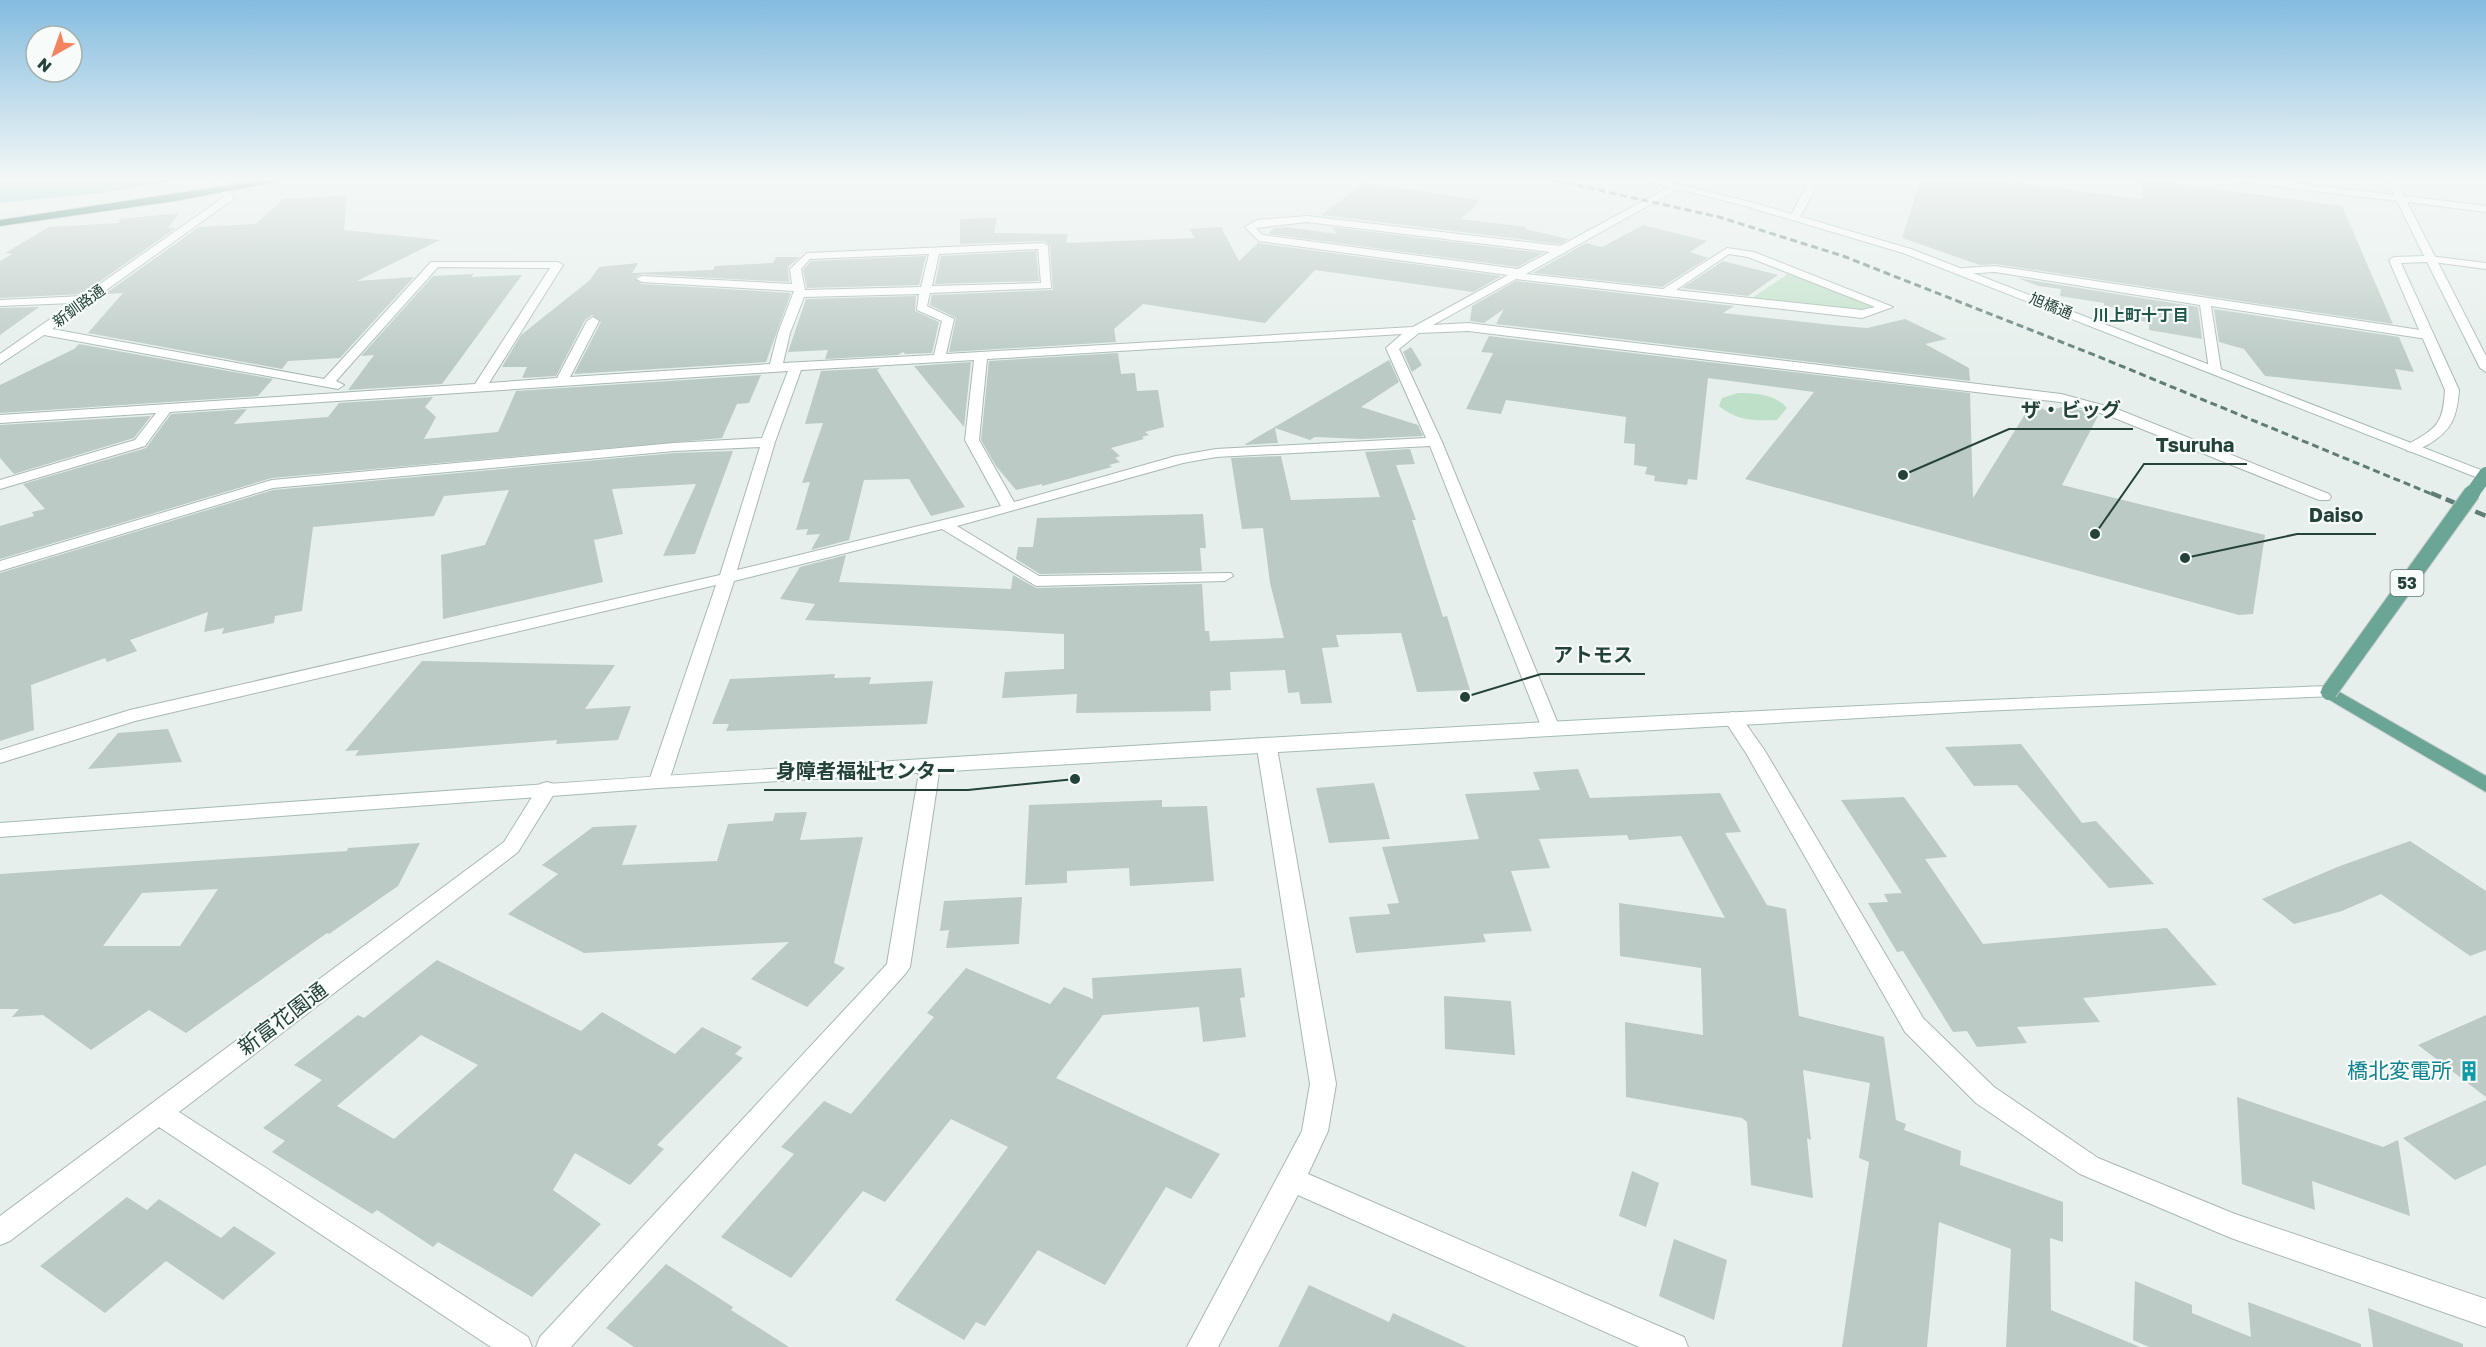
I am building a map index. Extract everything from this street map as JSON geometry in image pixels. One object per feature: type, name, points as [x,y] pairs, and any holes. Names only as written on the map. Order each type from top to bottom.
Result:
[{"type":"main road","name":"53","points":[[2329,692],[2486,476]]},
{"type":"main road","points":[[2329,692],[2486,785]]},
{"type":"street","name":"新釧路通","points":[[0,360],[45,331],[169,241]]},
{"type":"street","points":[[1279,241],[1519,275],[1664,292],[1862,314],[1887,307],[1749,254],[1727,251],[1664,292]]},
{"type":"street","points":[[1488,241],[1563,250]]},
{"type":"street","points":[[1552,731],[1435,442],[1392,348],[1416,330],[1579,241]]},
{"type":"street","name":"旭橋通","points":[[1869,241],[1963,271],[2486,476]]},
{"type":"street","points":[[2420,241],[2486,368]]},
{"type":"street","points":[[642,279],[799,291],[1047,286],[1043,246],[807,256],[795,269],[799,291],[784,333],[776,368]]},
{"type":"street","points":[[935,250],[921,308],[948,319],[939,358]]},
{"type":"street","points":[[2412,448],[2444,431],[2452,415],[2452,390],[2394,260],[2429,259],[2481,266],[2486,282]]},
{"type":"street","points":[[327,383],[435,264],[558,266],[479,388]]},
{"type":"street","points":[[1963,271],[1995,269],[2427,335]]},
{"type":"street","points":[[0,303],[88,299]]},
{"type":"street","points":[[2205,302],[2215,370]]},
{"type":"street","points":[[561,382],[593,321]]},
{"type":"street","points":[[0,419],[796,366],[1468,327],[2061,398],[2112,412],[2324,497]]},
{"type":"street","points":[[45,331],[381,393]]},
{"type":"street","points":[[981,356],[972,440],[1010,508]]},
{"type":"street","points":[[659,781],[727,578],[768,442],[796,366]]},
{"type":"street","points":[[0,485],[140,443],[166,408]]},
{"type":"street","points":[[0,566],[273,484],[674,447],[768,442]]},
{"type":"street","points":[[0,757],[130,716],[727,578],[1010,508],[1181,459],[1216,453],[1435,442]]},
{"type":"street","points":[[944,524],[1036,581],[1226,576]]},
{"type":"street","points":[[0,830],[659,781],[1267,748],[1732,718],[2170,696],[2329,692]]},
{"type":"street","points":[[1732,718],[1761,762],[1914,1025],[1985,1095],[2089,1166],[2231,1225],[2486,1313]]},
{"type":"street","points":[[1202,1347],[1292,1180],[1315,1131],[1323,1084],[1267,748]]},
{"type":"street","points":[[551,1347],[898,967],[930,766]]},
{"type":"street","name":"新富花園通","points":[[0,1232],[511,847],[547,789]]},
{"type":"street","points":[[159,1113],[516,1347]]},
{"type":"street","points":[[1292,1180],[1673,1347]]},
{"type":"green space","points":[[1791,272],[1877,307],[1858,312],[1749,300]]},
{"type":"green space","points":[[1738,393],[1771,397],[1787,408],[1777,420],[1761,420],[1733,415],[1719,406],[1722,398]]},
{"type":"building","points":[[26,241],[158,241],[82,294],[0,298],[0,261],[12,254],[5,253]]},
{"type":"building","points":[[180,241],[438,241],[357,281],[414,277],[340,358],[288,361],[282,369],[88,333],[123,293],[105,294]]},
{"type":"building","points":[[960,241],[1066,241],[1066,243],[1228,241],[1239,261],[1258,243],[1501,276],[1473,292],[1315,270],[1265,323],[1143,304],[1114,329],[1116,342],[949,352],[956,318],[930,305],[932,295],[1053,290],[1050,246],[1044,241],[960,244]]},
{"type":"building","points":[[1320,241],[1444,241],[1543,253],[1518,267]]},
{"type":"building","points":[[1534,241],[1565,241],[1560,244]]},
{"type":"building","points":[[1613,241],[1706,241],[1690,252],[1708,258],[1662,287],[1533,273],[1586,243],[1602,247]]},
{"type":"building","points":[[1910,241],[2357,241],[2393,324],[1995,264],[1980,265]]},
{"type":"building","points":[[1036,251],[1039,281],[935,284],[941,256]]},
{"type":"building","points":[[926,256],[919,285],[807,288],[803,270],[811,261]]},
{"type":"building","points":[[776,257],[800,257],[788,267],[789,282],[642,274],[634,278],[642,284],[791,293],[766,362],[574,374],[601,322],[592,315],[585,320],[556,376],[522,378],[527,367],[502,367],[521,335],[590,280],[599,267],[638,263],[632,273],[713,270],[715,266],[773,263]]},
{"type":"building","points":[[1723,261],[1778,275],[1748,296],[1682,288]]},
{"type":"building","points":[[474,274],[471,277],[522,275],[442,384],[348,390],[374,355],[361,356],[433,276]]},
{"type":"building","points":[[2017,278],[2198,307],[2202,339],[2149,330],[2149,322],[2115,317],[2116,308],[2104,306],[2104,303],[2060,296],[2061,289],[2039,286]]},
{"type":"building","points":[[1516,281],[1734,306],[1723,313],[1832,325],[1867,328],[1905,319],[1947,339],[1925,344],[1969,368],[1970,381],[1496,324],[1504,309],[1484,323],[1470,321],[1472,306]]},
{"type":"building","points":[[916,296],[915,311],[939,322],[932,353],[905,354],[903,352],[898,355],[825,359],[828,350],[788,352],[806,299]]},
{"type":"building","points":[[39,307],[0,335],[0,308]]},
{"type":"building","points":[[2214,309],[2399,337],[2414,372],[2395,369],[2402,390],[2265,376],[2244,349],[2219,342]]},
{"type":"building","points":[[1489,336],[1970,393],[1973,498],[2032,403],[2047,411],[2066,406],[2092,413],[2098,416],[2062,485],[2265,535],[2253,614],[2239,615],[1745,479],[1814,392],[1708,378],[1697,480],[1688,479],[1687,485],[1654,481],[1655,476],[1645,474],[1647,467],[1634,465],[1635,444],[1624,443],[1626,417],[1506,400],[1501,414],[1466,409],[1493,353],[1481,352]]},
{"type":"building","points":[[79,344],[273,379],[258,396],[0,413],[0,385],[74,349]]},
{"type":"building","points":[[1411,347],[1422,365],[1412,372],[1403,352]]},
{"type":"building","points":[[1118,353],[1121,374],[1135,373],[1137,391],[1158,390],[1164,427],[1145,432],[1149,435],[1142,437],[1144,439],[1111,448],[1120,456],[1115,458],[1120,462],[1109,465],[1112,467],[1042,486],[1042,484],[1016,490],[996,466],[981,440],[989,361]]},
{"type":"building","points":[[1389,360],[1399,382],[1361,407],[1418,425],[1423,436],[1361,439],[1315,437],[1310,440],[1275,428],[1278,443],[1244,445]]},
{"type":"building","points":[[971,362],[964,427],[914,366]]},
{"type":"building","points":[[880,368],[877,370],[965,507],[931,516],[909,479],[864,480],[849,540],[811,550],[820,534],[806,535],[808,529],[796,530],[810,482],[802,483],[823,423],[805,424],[821,371]]},
{"type":"building","points":[[761,375],[749,403],[737,404],[722,438],[272,478],[0,559],[0,526],[34,516],[32,512],[45,509],[23,484],[146,448],[171,414],[247,409],[234,424],[328,417],[339,403],[433,397],[425,407],[436,417],[424,439],[498,432],[516,391]]},
{"type":"building","points":[[151,416],[134,438],[14,474],[0,458],[0,425]]},
{"type":"building","points":[[1410,449],[1415,464],[1396,465],[1416,520],[1412,520],[1443,617],[1447,616],[1470,690],[1417,692],[1401,633],[1336,635],[1339,647],[1322,648],[1332,703],[1301,704],[1299,692],[1288,693],[1285,670],[1230,672],[1231,690],[1210,691],[1211,711],[1076,713],[1077,694],[1002,698],[1005,672],[1064,669],[1064,634],[805,620],[815,604],[780,599],[800,567],[846,555],[839,582],[1011,589],[1013,575],[1036,588],[1202,584],[1205,631],[1209,631],[1210,641],[1284,638],[1270,583],[1263,528],[1242,529],[1231,458],[1281,456],[1291,500],[1380,497],[1365,452]]},
{"type":"building","points":[[733,451],[695,554],[663,556],[696,484],[612,489],[623,534],[594,540],[603,582],[443,619],[441,555],[485,545],[509,490],[444,496],[434,516],[313,527],[302,611],[275,616],[274,623],[222,634],[224,628],[204,632],[208,612],[130,640],[137,651],[107,662],[105,658],[31,685],[34,730],[0,741],[0,573],[273,490],[674,453]]},
{"type":"building","points":[[1203,514],[1206,548],[1200,548],[1202,571],[1040,574],[1016,559],[1018,547],[1033,547],[1037,518]]},
{"type":"building","points":[[422,661],[615,665],[585,709],[631,706],[618,740],[556,744],[557,740],[355,756],[359,750],[345,751]]},
{"type":"building","points":[[835,674],[834,678],[871,677],[869,684],[933,681],[927,724],[726,731],[729,724],[712,724],[730,679]]},
{"type":"building","points":[[168,729],[182,762],[88,769],[118,733]]},
{"type":"building","points":[[2021,744],[2082,823],[2096,821],[2154,884],[2109,888],[2017,785],[1974,786],[1945,747]]},
{"type":"building","points":[[1578,769],[1590,798],[1720,793],[1741,832],[1725,833],[1767,905],[1786,909],[1799,1016],[1884,1037],[1896,1120],[1906,1124],[1904,1130],[1961,1151],[1960,1165],[2063,1202],[2063,1242],[2050,1238],[2051,1310],[2140,1347],[2006,1347],[2011,1249],[1939,1222],[1927,1347],[1842,1347],[1869,1162],[1859,1158],[1870,1083],[1803,1070],[1811,1140],[1807,1138],[1813,1198],[1751,1185],[1747,1122],[1742,1118],[1626,1097],[1625,1022],[1703,1035],[1701,968],[1620,956],[1619,903],[1725,918],[1681,836],[1629,840],[1627,835],[1539,839],[1550,868],[1511,871],[1532,931],[1483,934],[1486,942],[1356,953],[1349,917],[1390,914],[1387,904],[1399,903],[1382,847],[1479,839],[1465,794],[1540,790],[1533,772]]},
{"type":"building","points":[[1374,783],[1390,839],[1329,843],[1316,788]]},
{"type":"building","points":[[1904,797],[1947,857],[1925,859],[1983,944],[2167,928],[2217,985],[2083,998],[2100,1022],[2017,1027],[2027,1043],[1977,1047],[1967,1031],[1953,1032],[1903,951],[1897,952],[1868,903],[1888,902],[1884,894],[1902,893],[1841,800]]},
{"type":"building","points":[[1162,800],[1162,807],[1207,806],[1214,881],[1130,886],[1129,868],[1067,871],[1067,883],[1025,885],[1029,805]]},
{"type":"building","points":[[807,812],[800,840],[863,837],[834,963],[845,968],[807,1007],[751,979],[789,942],[584,953],[508,914],[558,874],[542,865],[593,827],[637,825],[622,865],[717,861],[728,824],[773,821],[775,813]]},
{"type":"building","points":[[2410,841],[2486,891],[2486,950],[2470,956],[2381,894],[2342,911],[2294,924],[2262,899],[2340,866]]},
{"type":"building","points":[[420,843],[398,886],[329,934],[327,933],[186,1033],[149,1010],[91,1050],[43,1015],[12,1017],[19,1009],[0,1009],[0,874],[347,851],[348,848]],"holes":[[[218,889],[180,946],[103,946],[142,893]]]},
{"type":"building","points":[[1022,897],[1019,944],[946,948],[949,930],[940,931],[944,901]]},
{"type":"building","points":[[437,960],[581,1031],[602,1012],[675,1054],[702,1027],[742,1047],[735,1054],[743,1058],[657,1145],[664,1149],[630,1185],[575,1153],[553,1190],[601,1224],[532,1297],[438,1242],[433,1247],[377,1210],[372,1214],[272,1152],[285,1141],[263,1128],[322,1080],[294,1065],[358,1015],[364,1018]],"holes":[[[421,1035],[478,1065],[394,1139],[337,1106]]]},
{"type":"building","points":[[966,968],[1050,1004],[1064,987],[1093,999],[1092,978],[1241,968],[1245,997],[1240,998],[1246,1037],[1203,1042],[1199,1007],[1103,1015],[1056,1078],[1220,1154],[1191,1199],[1166,1187],[1105,1285],[1038,1250],[985,1326],[976,1322],[964,1340],[895,1300],[1008,1147],[951,1119],[885,1202],[863,1191],[791,1278],[721,1237],[794,1154],[781,1147],[824,1101],[851,1114],[934,1017],[927,1013]]},
{"type":"building","points":[[1444,996],[1511,1001],[1515,1055],[1445,1049]]},
{"type":"building","name":"橋北変電所","points":[[2486,1015],[2486,1097],[2418,1045]]},
{"type":"building","points":[[2237,1097],[2383,1147],[2398,1140],[2410,1216],[2312,1181],[2315,1210],[2242,1184]]},
{"type":"building","points":[[2486,1100],[2486,1165],[2455,1180],[2403,1138]]},
{"type":"building","points":[[1632,1171],[1659,1183],[1646,1227],[1619,1216]]},
{"type":"building","points":[[127,1197],[147,1210],[159,1199],[221,1238],[234,1226],[276,1253],[223,1300],[166,1261],[105,1313],[40,1266]]},
{"type":"building","points":[[1674,1239],[1727,1260],[1714,1320],[1659,1296]]},
{"type":"building","points":[[666,1264],[733,1307],[731,1310],[789,1347],[634,1347],[606,1328]]},
{"type":"building","points":[[2135,1281],[2192,1305],[2192,1313],[2251,1337],[2248,1302],[2361,1344],[2361,1347],[2149,1347],[2133,1340]]},
{"type":"building","points":[[1309,1285],[1389,1322],[1393,1313],[1467,1347],[1278,1347]]},
{"type":"building","points":[[2368,1308],[2463,1344],[2463,1347],[2373,1347]]},
{"type":"railway","points":[[1795,241],[1843,256],[2097,356],[2434,495]]},
{"type":"railway","points":[[2431,493],[2486,516]]},
{"type":"place","name":"ザ・ビッグ","points":[[1903,475]]},
{"type":"place","name":"Tsuruha","points":[[2095,534]]},
{"type":"place","name":"Daiso","points":[[2185,558]]},
{"type":"place","name":"アトモス","points":[[1465,697]]},
{"type":"place","name":"身障者福祉センター","points":[[1075,779]]},
{"type":"place","name":"橋北変電所","points":[[2469,1071]]},
{"type":"district","name":"川上町十丁目","points":[[2141,315]]}]
